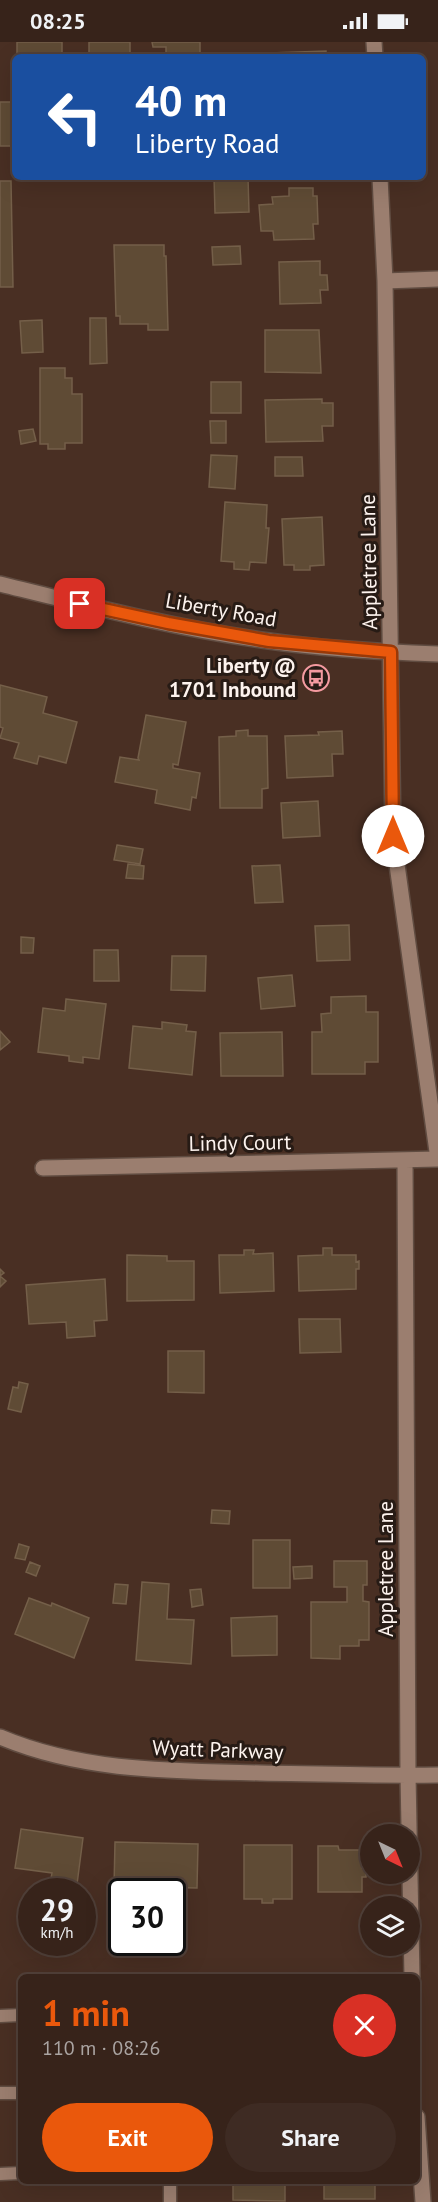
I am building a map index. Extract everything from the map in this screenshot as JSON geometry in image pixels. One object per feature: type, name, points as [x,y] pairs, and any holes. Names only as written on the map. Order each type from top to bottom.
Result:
[{"type":"street","name":"Appletree Lane","points":[[380,180],[385,281],[393,836],[438,1159]]},
{"type":"street","points":[[385,281],[438,279]]},
{"type":"street","name":"Liberty Road","points":[[0,584],[168,623],[258,639],[391,652],[438,654]]},
{"type":"street","name":"Lindy Court","points":[[43,1168],[438,1159]]},
{"type":"street","name":"Appletree Lane","points":[[405,1160],[408,1776],[412,1974]]},
{"type":"street","name":"Wyatt Parkway","points":[[0,1737],[38,1751],[106,1766],[181,1771],[438,1775]]},
{"type":"street","points":[[420,2159],[423,2202]]},
{"type":"lane","points":[[0,2016],[18,2015]]},
{"type":"lane","points":[[0,2093],[18,2093]]},
{"type":"lane","points":[[0,2174],[18,2174]]},
{"type":"lane","points":[[170,2184],[170,2202]]},
{"type":"building","points":[[17,42],[62,42],[62,54],[17,54]]},
{"type":"building","points":[[89,42],[130,42],[130,54],[89,54]]},
{"type":"building","points":[[152,42],[200,42],[200,54],[166,54],[166,47],[153,47]]},
{"type":"building","points":[[326,51],[326,54],[270,53]]},
{"type":"building","points":[[0,102],[12,102],[12,146],[0,146]]},
{"type":"building","points":[[214,180],[248,180],[249,212],[215,213]]},
{"type":"building","points":[[0,181],[11,181],[13,287],[0,287]]},
{"type":"building","points":[[289,188],[313,188],[313,196],[317,196],[318,224],[313,224],[314,239],[274,240],[273,231],[261,231],[259,205],[273,204],[272,197],[289,196]]},
{"type":"building","points":[[114,245],[164,245],[168,330],[148,330],[148,324],[120,324],[120,316],[116,316]]},
{"type":"building","points":[[240,246],[241,264],[213,265],[212,247]]},
{"type":"building","points":[[320,261],[320,275],[327,275],[328,290],[320,290],[321,303],[280,304],[279,262]]},
{"type":"building","points":[[90,318],[106,318],[107,363],[90,364]]},
{"type":"building","points":[[42,320],[43,352],[22,353],[20,321]]},
{"type":"building","points":[[265,330],[319,330],[321,373],[265,372]]},
{"type":"building","points":[[40,368],[65,368],[65,378],[72,378],[72,394],[82,394],[82,443],[65,443],[65,449],[48,449],[48,444],[40,444]]},
{"type":"building","points":[[211,382],[241,382],[241,413],[211,413]]},
{"type":"building","points":[[322,399],[322,403],[333,403],[333,426],[322,426],[323,441],[266,442],[265,400]]},
{"type":"building","points":[[210,421],[226,421],[226,443],[211,443]]},
{"type":"building","points":[[33,429],[36,441],[21,444],[19,431]]},
{"type":"building","points":[[211,455],[237,456],[235,489],[209,487]]},
{"type":"building","points":[[275,457],[302,457],[303,476],[275,476]]},
{"type":"building","points":[[225,502],[267,505],[266,528],[269,528],[266,563],[250,562],[249,570],[234,569],[234,562],[221,561]]},
{"type":"building","points":[[322,517],[324,565],[310,566],[310,570],[294,570],[294,565],[284,565],[282,519]]},
{"type":"building","points":[[0,685],[47,697],[43,713],[77,722],[66,763],[39,756],[37,764],[14,758],[19,743],[0,738],[3,728],[0,727]]},
{"type":"building","points":[[146,715],[186,722],[178,765],[173,764],[173,768],[200,773],[196,798],[192,797],[190,810],[155,803],[157,790],[115,782],[120,757],[139,760]]},
{"type":"building","points":[[248,730],[248,736],[267,736],[268,788],[262,789],[262,808],[220,808],[219,737],[236,736],[236,731]]},
{"type":"building","points":[[342,731],[343,754],[332,754],[333,776],[287,778],[285,736],[319,735],[318,732]]},
{"type":"building","points":[[318,801],[320,836],[283,838],[281,803]]},
{"type":"building","points":[[117,845],[143,849],[140,864],[114,860]]},
{"type":"building","points":[[128,864],[144,866],[143,879],[126,878]]},
{"type":"building","points":[[280,865],[283,902],[255,903],[252,866]]},
{"type":"building","points":[[349,925],[350,960],[317,961],[315,926]]},
{"type":"building","points":[[21,937],[34,938],[33,953],[21,953]]},
{"type":"building","points":[[94,950],[118,950],[119,981],[94,981]]},
{"type":"building","points":[[172,956],[206,956],[205,991],[171,990]]},
{"type":"building","points":[[292,975],[295,1006],[261,1009],[258,978]]},
{"type":"building","points":[[366,996],[366,1012],[378,1012],[378,1062],[365,1062],[365,1074],[312,1074],[312,1032],[322,1032],[321,1014],[331,1013],[331,997]]},
{"type":"building","points":[[66,999],[106,1004],[99,1059],[83,1057],[83,1063],[69,1061],[69,1056],[38,1052],[43,1008],[65,1011]]},
{"type":"building","points":[[162,1022],[187,1025],[186,1031],[196,1032],[192,1075],[129,1068],[133,1026],[162,1029]]},
{"type":"building","points":[[0,1031],[10,1042],[0,1050]]},
{"type":"building","points":[[282,1032],[283,1076],[221,1076],[220,1033]]},
{"type":"building","points":[[323,1248],[332,1248],[332,1255],[356,1255],[359,1269],[356,1269],[356,1289],[299,1291],[298,1256],[323,1255]]},
{"type":"building","points":[[244,1250],[254,1250],[253,1254],[273,1253],[274,1291],[220,1293],[219,1255],[244,1255]]},
{"type":"building","points":[[127,1255],[167,1256],[167,1261],[194,1261],[194,1300],[127,1301]]},
{"type":"building","points":[[0,1276],[6,1281],[0,1287]]},
{"type":"building","points":[[105,1279],[107,1320],[94,1321],[95,1336],[67,1338],[66,1322],[29,1324],[26,1285]]},
{"type":"building","points":[[299,1319],[340,1319],[341,1352],[300,1353]]},
{"type":"building","points":[[168,1351],[204,1351],[204,1393],[168,1392]]},
{"type":"building","points":[[19,1382],[28,1384],[21,1412],[8,1409],[13,1387],[18,1388]]},
{"type":"building","points":[[212,1510],[230,1511],[229,1524],[211,1523]]},
{"type":"building","points":[[253,1540],[290,1540],[290,1588],[253,1588]]},
{"type":"building","points":[[19,1544],[29,1547],[25,1560],[15,1558]]},
{"type":"building","points":[[334,1561],[367,1561],[367,1585],[363,1585],[363,1601],[369,1602],[369,1640],[359,1640],[359,1646],[340,1646],[340,1659],[311,1658],[311,1602],[347,1602],[347,1587],[334,1587]]},
{"type":"building","points":[[30,1562],[40,1566],[36,1576],[26,1572]]},
{"type":"building","points":[[312,1566],[312,1578],[294,1579],[293,1567]]},
{"type":"building","points":[[142,1582],[169,1584],[167,1619],[194,1620],[191,1664],[136,1660]]},
{"type":"building","points":[[115,1584],[128,1585],[126,1604],[113,1603]]},
{"type":"building","points":[[201,1589],[203,1605],[192,1607],[190,1590]]},
{"type":"building","points":[[29,1598],[51,1606],[52,1603],[89,1618],[74,1658],[15,1634]]},
{"type":"building","points":[[277,1616],[277,1655],[232,1656],[231,1618]]},
{"type":"building","points":[[21,1829],[83,1838],[78,1878],[51,1878],[52,1873],[15,1868]]},
{"type":"building","points":[[115,1842],[198,1844],[197,1888],[186,1888],[186,1878],[114,1878]]},
{"type":"building","points":[[244,1845],[292,1845],[292,1899],[273,1899],[273,1903],[262,1903],[262,1899],[244,1899]]},
{"type":"building","points":[[318,1846],[338,1846],[339,1850],[360,1850],[362,1892],[318,1892]]},
{"type":"building","points":[[233,2184],[285,2184],[285,2201],[233,2200]]},
{"type":"building","points":[[324,2184],[375,2184],[375,2199],[324,2199]]},
{"type":"place","name":"Liberty @ 1701 Inbound","points":[[316,678]]},
{"type":"route","points":[[80,604],[269,641],[391,652],[393,836]]}]
